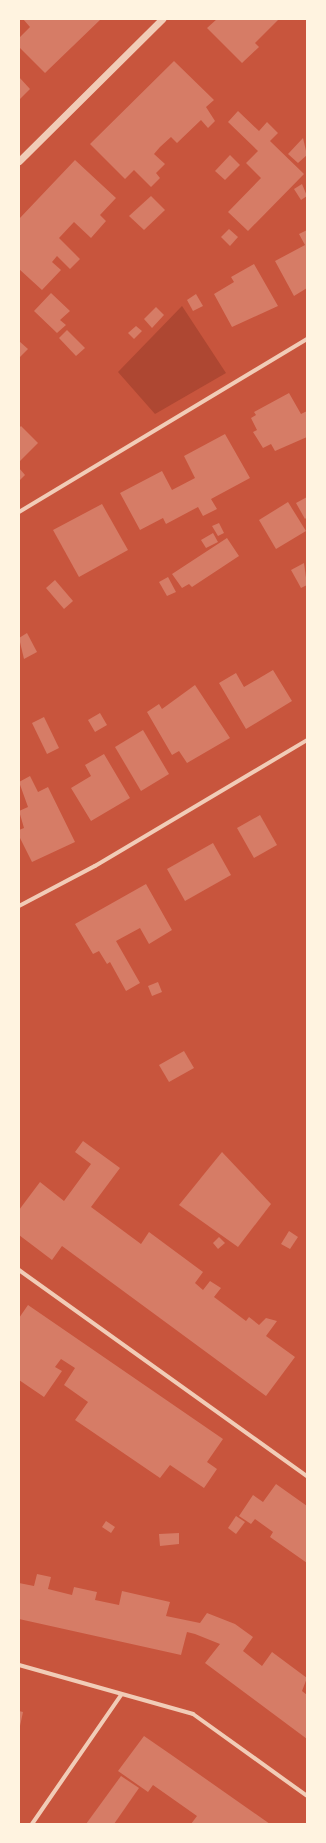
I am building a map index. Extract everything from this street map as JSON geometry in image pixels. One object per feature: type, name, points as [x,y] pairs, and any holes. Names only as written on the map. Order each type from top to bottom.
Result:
[{"type":"street","points":[[19,161],[162,19]]},
{"type":"street","points":[[19,512],[307,340]]},
{"type":"street","points":[[19,906],[95,866],[307,740]]},
{"type":"street","points":[[19,1270],[307,1476]]},
{"type":"street","points":[[19,1666],[193,1714],[307,1796]]},
{"type":"street","points":[[32,1824],[121,1695]]},
{"type":"shaded area","points":[[182,306],[226,373],[155,414],[118,372]]},
{"type":"building","points":[[23,19],[101,19],[45,73],[19,47],[19,38],[30,27]]},
{"type":"building","points":[[217,19],[279,19],[255,43],[259,47],[242,63],[207,28]]},
{"type":"building","points":[[174,61],[214,100],[206,107],[215,121],[208,128],[201,120],[177,143],[171,137],[160,147],[154,154],[165,164],[156,173],[160,178],[151,187],[134,170],[125,179],[90,144]]},
{"type":"building","points":[[19,77],[30,89],[19,100]]},
{"type":"building","points":[[238,111],[259,131],[267,122],[278,133],[270,141],[304,174],[248,231],[228,212],[261,178],[246,163],[258,151],[228,122]]},
{"type":"building","points":[[303,138],[307,155],[298,163],[288,154]]},
{"type":"building","points":[[230,155],[240,165],[225,180],[215,171]]},
{"type":"building","points":[[75,160],[116,198],[100,215],[106,221],[91,238],[74,222],[59,238],[80,259],[70,269],[57,256],[52,262],[61,270],[42,290],[19,269],[19,219]]},
{"type":"building","points":[[302,184],[307,196],[301,200],[294,189]]},
{"type":"building","points":[[151,196],[165,210],[144,230],[129,216]]},
{"type":"building","points":[[229,229],[238,237],[230,246],[221,237]]},
{"type":"building","points":[[307,230],[307,288],[294,296],[275,261],[305,245],[299,234]]},
{"type":"building","points":[[254,264],[278,306],[232,327],[214,294],[234,282],[231,277]]},
{"type":"building","points":[[51,293],[70,311],[60,320],[66,325],[57,333],[34,311]]},
{"type":"building","points":[[196,294],[203,306],[193,311],[187,300]]},
{"type":"building","points":[[156,307],[164,315],[152,328],[144,319]]},
{"type":"building","points":[[136,326],[142,331],[134,339],[128,333]]},
{"type":"building","points":[[67,330],[85,348],[76,356],[59,338]]},
{"type":"building","points":[[19,341],[28,349],[19,358]]},
{"type":"building","points":[[289,393],[301,414],[307,411],[307,437],[275,451],[271,444],[263,448],[253,432],[257,430],[251,418],[256,415],[254,412]]},
{"type":"building","points":[[21,426],[38,443],[19,462],[19,428]]},
{"type":"building","points":[[225,434],[250,478],[211,499],[217,509],[203,516],[198,507],[166,524],[163,518],[140,530],[120,493],[162,471],[172,490],[195,478],[184,456]]},
{"type":"building","points":[[19,468],[25,475],[19,481]]},
{"type":"building","points":[[307,497],[307,517],[305,519],[296,503]]},
{"type":"building","points":[[288,502],[306,531],[276,549],[259,520]]},
{"type":"building","points":[[102,504],[128,550],[79,577],[53,530]]},
{"type":"building","points":[[219,523],[224,533],[218,536],[212,526]]},
{"type":"building","points":[[213,533],[218,542],[206,548],[201,540]]},
{"type":"building","points":[[227,538],[239,556],[192,587],[189,584],[182,588],[172,574]]},
{"type":"building","points":[[304,563],[307,585],[301,588],[291,570]]},
{"type":"building","points":[[168,577],[176,592],[167,596],[159,582]]},
{"type":"building","points":[[55,580],[73,601],[64,609],[46,588]]},
{"type":"building","points":[[27,633],[37,652],[24,659],[19,638]]},
{"type":"building","points":[[273,670],[292,701],[246,729],[219,683],[236,673],[244,687]]},
{"type":"building","points":[[195,685],[230,738],[187,763],[179,751],[172,755],[147,712],[159,704],[162,709]]},
{"type":"building","points":[[100,713],[107,725],[95,732],[88,720]]},
{"type":"building","points":[[44,717],[59,748],[47,754],[32,723]]},
{"type":"building","points":[[143,730],[169,774],[141,791],[115,747]]},
{"type":"building","points":[[104,754],[130,798],[91,821],[71,788],[91,776],[85,765]]},
{"type":"building","points":[[30,776],[38,792],[48,787],[75,842],[32,862],[19,836],[19,830],[24,828],[19,811],[28,807],[19,782]]},
{"type":"building","points":[[260,815],[277,845],[254,858],[237,828]]},
{"type":"building","points":[[213,843],[231,875],[185,901],[167,869]]},
{"type":"building","points":[[146,884],[172,930],[149,944],[140,928],[116,941],[140,983],[126,991],[110,962],[107,964],[99,951],[93,954],[75,924]]},
{"type":"building","points":[[158,982],[162,992],[152,996],[148,986]]},
{"type":"building","points":[[184,1051],[194,1068],[169,1082],[159,1065]]},
{"type":"building","points":[[83,1141],[120,1168],[91,1207],[141,1244],[149,1232],[203,1272],[195,1283],[203,1290],[210,1281],[221,1288],[214,1297],[246,1321],[249,1317],[259,1325],[266,1318],[277,1321],[266,1336],[295,1357],[266,1396],[62,1246],[52,1260],[19,1235],[19,1210],[40,1182],[64,1201],[91,1164],[75,1152]]},
{"type":"building","points":[[222,1152],[271,1204],[238,1247],[179,1205]]},
{"type":"building","points":[[289,1231],[298,1237],[290,1249],[281,1244]]},
{"type":"building","points":[[219,1237],[225,1243],[218,1249],[213,1243]]},
{"type":"building","points":[[28,1305],[223,1439],[207,1462],[217,1469],[204,1488],[170,1465],[160,1478],[75,1420],[88,1402],[64,1385],[75,1368],[61,1359],[55,1367],[62,1371],[44,1397],[19,1380],[19,1318]]},
{"type":"building","points":[[276,1484],[307,1506],[307,1563],[270,1537],[273,1532],[255,1519],[251,1524],[239,1516],[253,1495],[263,1502]]},
{"type":"building","points":[[236,1516],[245,1522],[236,1534],[228,1528]]},
{"type":"building","points":[[106,1521],[115,1527],[111,1533],[102,1527]]},
{"type":"building","points":[[179,1533],[179,1544],[160,1546],[159,1534]]},
{"type":"building","points":[[37,1574],[51,1577],[48,1589],[72,1595],[74,1587],[97,1592],[95,1600],[119,1605],[122,1591],[170,1602],[166,1616],[200,1623],[207,1613],[235,1624],[253,1637],[243,1651],[262,1666],[272,1652],[307,1678],[302,1691],[307,1695],[307,1739],[205,1663],[220,1644],[187,1632],[181,1655],[19,1619],[19,1583],[34,1586]]},
{"type":"building","points":[[19,1711],[23,1712],[20,1726],[19,1726]]},
{"type":"building","points":[[144,1736],[270,1824],[191,1824],[197,1816],[153,1785],[148,1792],[118,1771]]},
{"type":"building","points":[[121,1776],[139,1788],[114,1824],[86,1824]]}]
